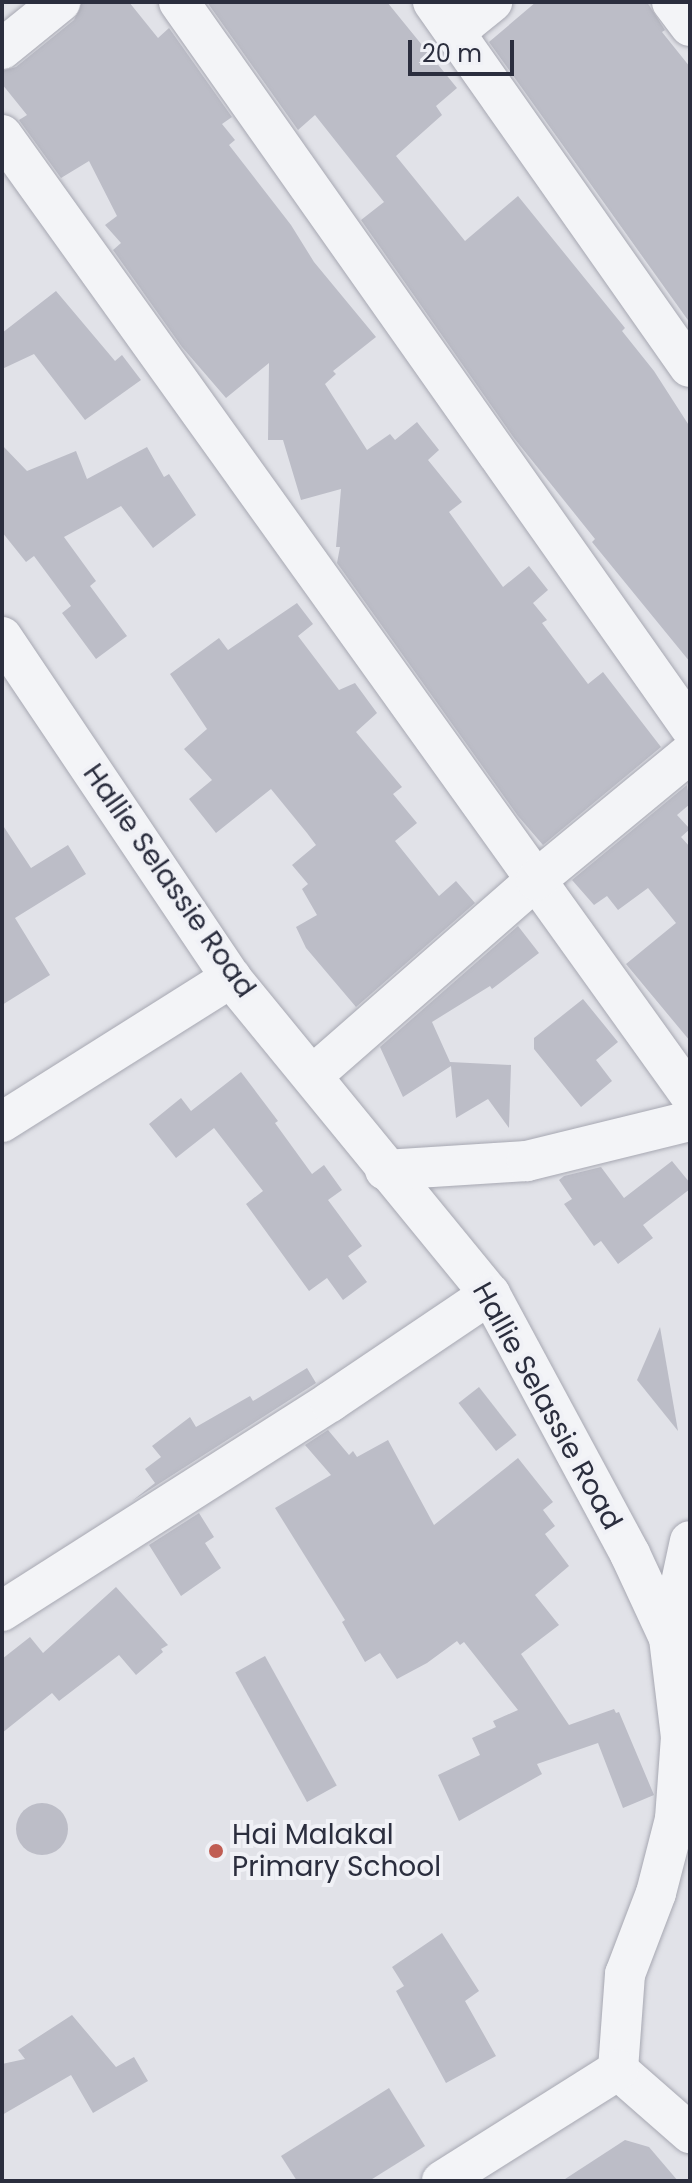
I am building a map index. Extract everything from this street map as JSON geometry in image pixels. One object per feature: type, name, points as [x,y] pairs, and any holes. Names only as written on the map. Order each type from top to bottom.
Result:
[{"type":"street","points":[[2,49],[60,2]]},
{"type":"street","points":[[179,2],[690,727]]},
{"type":"street","points":[[492,2],[444,17],[690,367]]},
{"type":"street","points":[[672,2],[690,26]]},
{"type":"street","points":[[2,135],[690,1095]]},
{"type":"street","name":"Hallie Selassie Road","points":[[2,637],[231,978],[313,1075],[385,1170],[490,1294],[630,1554],[669,1638],[681,1737],[675,1819],[656,1893],[625,1974],[618,2070]]},
{"type":"street","points":[[313,1075],[536,880],[690,753]]},
{"type":"street","points":[[2,1122],[231,978]]},
{"type":"street","points":[[385,1170],[527,1161],[690,1121]]},
{"type":"street","points":[[2,1611],[330,1402],[490,1294]]},
{"type":"street","points":[[669,1638],[690,1541]]},
{"type":"street","points":[[442,2181],[618,2070],[690,2133]]},
{"type":"building","points":[[82,2],[129,2],[158,38],[169,28],[232,117],[222,124],[235,140],[229,145],[291,225],[314,262],[376,337],[333,371],[336,374],[325,384],[367,450],[390,434],[395,440],[417,422],[439,450],[428,460],[462,502],[449,512],[503,587],[529,566],[548,590],[533,603],[547,620],[542,623],[588,684],[603,672],[661,747],[543,845],[518,816],[337,563],[341,489],[301,500],[283,440],[268,440],[269,363],[226,398],[182,347],[113,250],[121,243],[105,225],[117,216],[89,161],[61,178],[19,120],[27,115],[2,84],[2,71],[16,67],[74,20]]},
{"type":"building","points":[[207,2],[387,2],[457,88],[436,106],[442,115],[396,156],[465,241],[518,196],[625,328],[622,331],[654,371],[690,427],[690,662],[592,542],[595,539],[514,438],[361,220],[384,202],[315,115],[298,130]]},
{"type":"building","points":[[536,2],[647,2],[665,30],[662,32],[690,67],[690,323],[489,42]]},
{"type":"building","points":[[56,291],[115,361],[122,355],[141,380],[85,420],[34,354],[2,369],[2,333]]},
{"type":"building","points":[[2,445],[27,471],[76,451],[87,479],[147,447],[164,477],[169,474],[196,515],[153,548],[121,506],[64,537],[96,581],[90,586],[127,636],[96,659],[62,613],[71,606],[34,556],[26,562],[2,532]]},
{"type":"building","points":[[297,603],[313,624],[298,636],[339,690],[355,683],[377,713],[356,732],[402,787],[393,794],[417,823],[395,841],[439,896],[456,881],[475,903],[356,1007],[306,948],[296,927],[317,915],[302,889],[308,884],[292,865],[316,845],[307,833],[271,789],[216,833],[189,799],[212,780],[184,749],[207,729],[170,674],[219,638],[228,650]]},
{"type":"building","points":[[687,785],[690,804],[677,815],[690,829],[681,837],[690,847],[690,1041],[626,964],[676,923],[648,888],[618,910],[607,896],[594,905],[572,880]]},
{"type":"building","points":[[2,824],[31,868],[68,845],[86,874],[15,918],[50,975],[2,1005]]},
{"type":"building","points":[[518,926],[539,953],[492,989],[490,986],[432,1022],[450,1062],[511,1065],[509,1128],[488,1099],[456,1118],[451,1066],[403,1097],[380,1047]]},
{"type":"building","points":[[583,999],[618,1042],[596,1060],[612,1081],[581,1107],[534,1049],[534,1038]]},
{"type":"building","points":[[241,1072],[312,1174],[324,1165],[342,1190],[328,1200],[362,1246],[348,1256],[367,1282],[343,1300],[327,1278],[309,1291],[246,1204],[263,1191],[214,1128],[176,1158],[149,1124],[181,1098],[191,1111]]},
{"type":"building","points":[[672,1161],[690,1183],[690,1189],[643,1225],[653,1238],[618,1264],[601,1241],[594,1246],[564,1204],[572,1199],[559,1180],[601,1167],[624,1198]]},
{"type":"building","points":[[660,1327],[678,1431],[637,1380]]},
{"type":"building","points":[[307,1368],[316,1383],[132,1501],[155,1483],[145,1469],[161,1457],[152,1446],[190,1417],[196,1427],[250,1396],[253,1401]]},
{"type":"building","points":[[479,1387],[517,1435],[496,1451],[459,1403]]},
{"type":"building","points":[[328,1430],[349,1455],[353,1451],[357,1457],[388,1440],[434,1525],[518,1458],[553,1502],[543,1510],[555,1526],[545,1534],[569,1566],[535,1595],[559,1625],[521,1654],[569,1725],[614,1709],[616,1713],[619,1712],[654,1795],[623,1808],[598,1743],[537,1764],[542,1774],[459,1821],[438,1775],[480,1755],[472,1738],[496,1727],[493,1721],[518,1710],[464,1642],[460,1645],[457,1641],[427,1663],[397,1679],[380,1653],[365,1662],[342,1622],[345,1620],[275,1508],[331,1475],[305,1445]]},
{"type":"building","points":[[199,1513],[214,1537],[205,1543],[221,1568],[181,1596],[149,1545]]},
{"type":"building","points":[[116,1587],[168,1645],[161,1649],[163,1652],[136,1675],[119,1655],[59,1701],[52,1693],[2,1733],[2,1659],[30,1637],[43,1653]]},
{"type":"building","points":[[265,1656],[337,1785],[307,1802],[235,1672]]},
{"type":"building","points":[[42,1803],[60,1811],[68,1829],[60,1847],[42,1855],[24,1847],[16,1829],[24,1811]]},
{"type":"building","points":[[442,1933],[479,1991],[465,2001],[496,2056],[446,2083],[396,1991],[404,1986],[392,1967]]},
{"type":"building","points":[[72,2015],[116,2067],[134,2057],[148,2081],[93,2113],[71,2075],[2,2115],[2,2064],[25,2059],[18,2050]]},
{"type":"building","points":[[389,2088],[425,2146],[369,2181],[297,2181],[281,2156]]},
{"type":"building","points":[[625,2140],[649,2147],[678,2181],[562,2181]]},
{"type":"place","name":"Hai Malakal Primary School","points":[[216,1851]]}]
